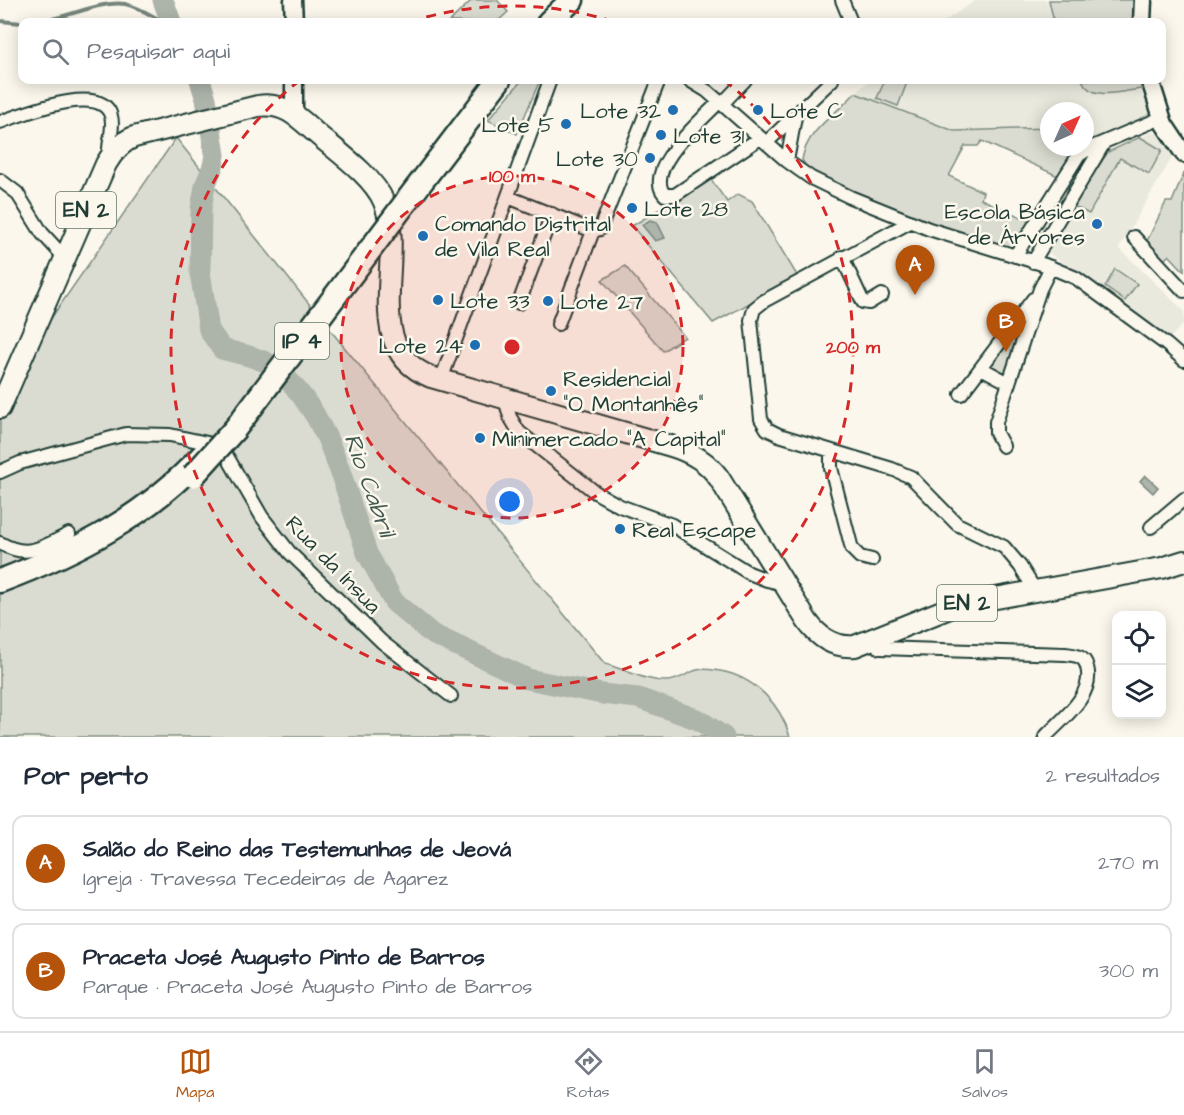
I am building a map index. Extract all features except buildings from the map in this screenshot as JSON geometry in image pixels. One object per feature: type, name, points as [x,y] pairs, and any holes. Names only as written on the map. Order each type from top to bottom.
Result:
[{"type":"highway","points":[[545,18],[562,0]]},
{"type":"highway","points":[[553,18],[572,0]]},
{"type":"highway","name":"IP 4","points":[[0,590],[65,565],[108,541],[147,515],[235,429],[489,84]]},
{"type":"highway","name":"IP 4","points":[[0,581],[51,561],[100,537],[190,474],[496,84]]},
{"type":"main road","name":"EN 2","points":[[0,408],[109,158],[124,142],[139,136],[258,106],[277,105],[294,113],[366,177],[381,196],[389,228],[389,311],[393,338],[400,354],[410,366],[441,380],[671,446],[702,460],[719,478],[807,621],[825,639],[845,646],[855,645],[957,605],[1162,568],[1184,561]]},
{"type":"street","points":[[293,0],[294,18]]},
{"type":"street","points":[[842,0],[849,18]]},
{"type":"street","points":[[1142,18],[1143,0]]},
{"type":"street","points":[[294,84],[294,113]]},
{"type":"street","points":[[441,380],[548,84]]},
{"type":"street","points":[[508,197],[594,231],[602,228],[657,84]]},
{"type":"street","points":[[694,84],[720,103],[790,164],[825,186],[910,222],[959,240],[1051,267],[1089,285],[1184,360]]},
{"type":"street","points":[[741,84],[674,150],[664,164],[658,182],[665,195],[675,195],[763,141],[795,117],[828,84]]},
{"type":"street","points":[[1151,84],[1167,131],[1184,153]]},
{"type":"street","points":[[0,122],[64,102],[83,100],[97,102],[107,109],[111,117],[109,158]]},
{"type":"street","points":[[790,164],[795,117]]},
{"type":"street","points":[[1015,256],[1074,162],[1088,149],[1161,118]]},
{"type":"street","points":[[1033,262],[1104,143]]},
{"type":"street","points":[[0,180],[17,193],[42,234],[65,258]]},
{"type":"street","points":[[519,303],[552,214]]},
{"type":"street","points":[[910,222],[842,257],[764,301],[754,309],[751,320],[760,414],[764,424],[779,435],[892,469],[911,477],[957,524],[1004,547],[1020,566],[1035,590]]},
{"type":"street","points":[[558,324],[594,231]]},
{"type":"street","points":[[1134,237],[1184,291]]},
{"type":"street","points":[[842,257],[863,302],[869,303],[882,295]]},
{"type":"street","points":[[1003,446],[995,426],[1040,290],[1051,267]]},
{"type":"street","points":[[961,394],[1040,290]]},
{"type":"street","points":[[981,368],[1009,383]]},
{"type":"street","points":[[505,399],[510,417],[519,432],[584,484],[620,506],[672,525],[749,573],[784,584]]},
{"type":"street","name":"Rua da Ínsua","points":[[0,472],[20,463],[126,434],[170,435],[212,444],[228,458],[262,517],[290,553],[382,642],[451,696]]},
{"type":"street","points":[[831,451],[831,468],[852,549],[860,557],[872,560]]},
{"type":"street","points":[[1151,527],[1184,499]]},
{"type":"street","points":[[0,543],[17,551],[30,551],[69,534]]},
{"type":"street","points":[[871,640],[880,648],[1065,654],[1083,659],[1087,664],[1088,673],[1084,692],[1045,737]]},
{"type":"shaded area","points":[[472,0],[497,0],[508,12],[501,18],[453,18]]},
{"type":"shaded area","points":[[976,0],[1049,0],[1053,18],[949,18]]},
{"type":"shaded area","points":[[1049,0],[1133,0],[1133,18],[1053,18]]},
{"type":"shaded area","points":[[519,84],[538,84],[517,134],[488,120]]},
{"type":"shaded area","points":[[865,84],[1084,84],[1098,94],[1141,89],[1143,97],[1149,98],[1155,115],[1094,138],[1094,102],[1040,102],[1040,128],[954,131],[855,93]]},
{"type":"shaded area","points":[[883,84],[906,84],[898,106],[877,98]]},
{"type":"shaded area","points":[[1084,84],[1140,84],[1141,89],[1108,94],[1092,91]]},
{"type":"shaded area","points":[[855,93],[954,131],[1040,128],[1040,156],[1074,156],[1060,177],[982,141],[978,146],[965,146],[949,176],[983,192],[981,199],[1032,222],[1012,251],[894,211],[810,172],[802,160],[805,149],[823,123]]},
{"type":"shaded area","name":"Escola Básica de Árvores","points":[[1152,132],[1159,134],[1173,156],[1119,248],[1184,311],[1184,323],[1169,339],[1097,284],[1051,255],[1048,250],[1049,244],[1108,152]]},
{"type":"shaded area","points":[[1140,137],[1162,150],[1149,174],[1120,158],[1089,214],[1072,205],[1108,152]]},
{"type":"shaded area","points":[[176,138],[322,320],[605,664],[659,681],[675,680],[703,669],[732,674],[755,686],[773,703],[790,737],[0,737],[0,392]]},
{"type":"shaded area","points":[[1184,173],[1184,271],[1169,255],[1163,261],[1146,243],[1166,202],[1172,202]]},
{"type":"shaded area","points":[[710,178],[727,202],[738,194],[752,201],[798,277],[713,323],[632,226]]},
{"type":"shaded area","points":[[650,220],[657,222],[665,238],[655,241],[642,225]]},
{"type":"shaded area","points":[[625,266],[685,337],[663,351],[602,280]]},
{"type":"shaded area","points":[[1115,269],[1137,284],[1125,301],[1105,287]]},
{"type":"shaded area","points":[[1014,334],[1018,336],[1005,377],[987,366]]},
{"type":"shaded area","points":[[1145,475],[1158,487],[1153,493],[1140,481]]},
{"type":"waterway","name":"Rio Cabril","points":[[163,0],[170,18]]},
{"type":"waterway","points":[[56,18],[115,4],[135,7],[156,18]]},
{"type":"waterway","points":[[0,21],[18,23]]},
{"type":"waterway","name":"Rio Cabril","points":[[201,84],[206,99],[215,155],[205,186],[201,209],[200,272],[209,330],[222,349],[266,362],[291,383],[315,415],[339,468],[367,553],[394,602],[432,634],[528,679],[602,694],[638,698],[699,720],[724,737]]},
{"type":"place","name":"Lote 32","points":[[673,110]]},
{"type":"place","name":"Lote C","points":[[758,110]]},
{"type":"place","name":"Lote 5","points":[[566,124]]},
{"type":"place","name":"Lote 31","points":[[661,135]]},
{"type":"place","name":"Lote 30","points":[[650,158]]},
{"type":"place","name":"Lote 28","points":[[632,208]]},
{"type":"place","name":"Escola Básica de Árvores","points":[[1097,224]]},
{"type":"place","name":"Comando Distrital de Vila Real","points":[[423,236]]},
{"type":"place","name":"Salão do Reino das Testemunhas de Jeová","points":[[915,295]]},
{"type":"place","name":"Lote 33","points":[[438,300]]},
{"type":"place","name":"Lote 27","points":[[548,301]]},
{"type":"place","name":"Lote 24","points":[[475,345]]},
{"type":"place","name":"Praceta José Augusto Pinto de Barros","points":[[1006,352]]},
{"type":"place","name":"Residencial \"O Montanhês\"","points":[[551,391]]},
{"type":"place","name":"Minimercado \"A Capital\"","points":[[480,438]]},
{"type":"place","name":"Real Escape","points":[[620,529]]}]
